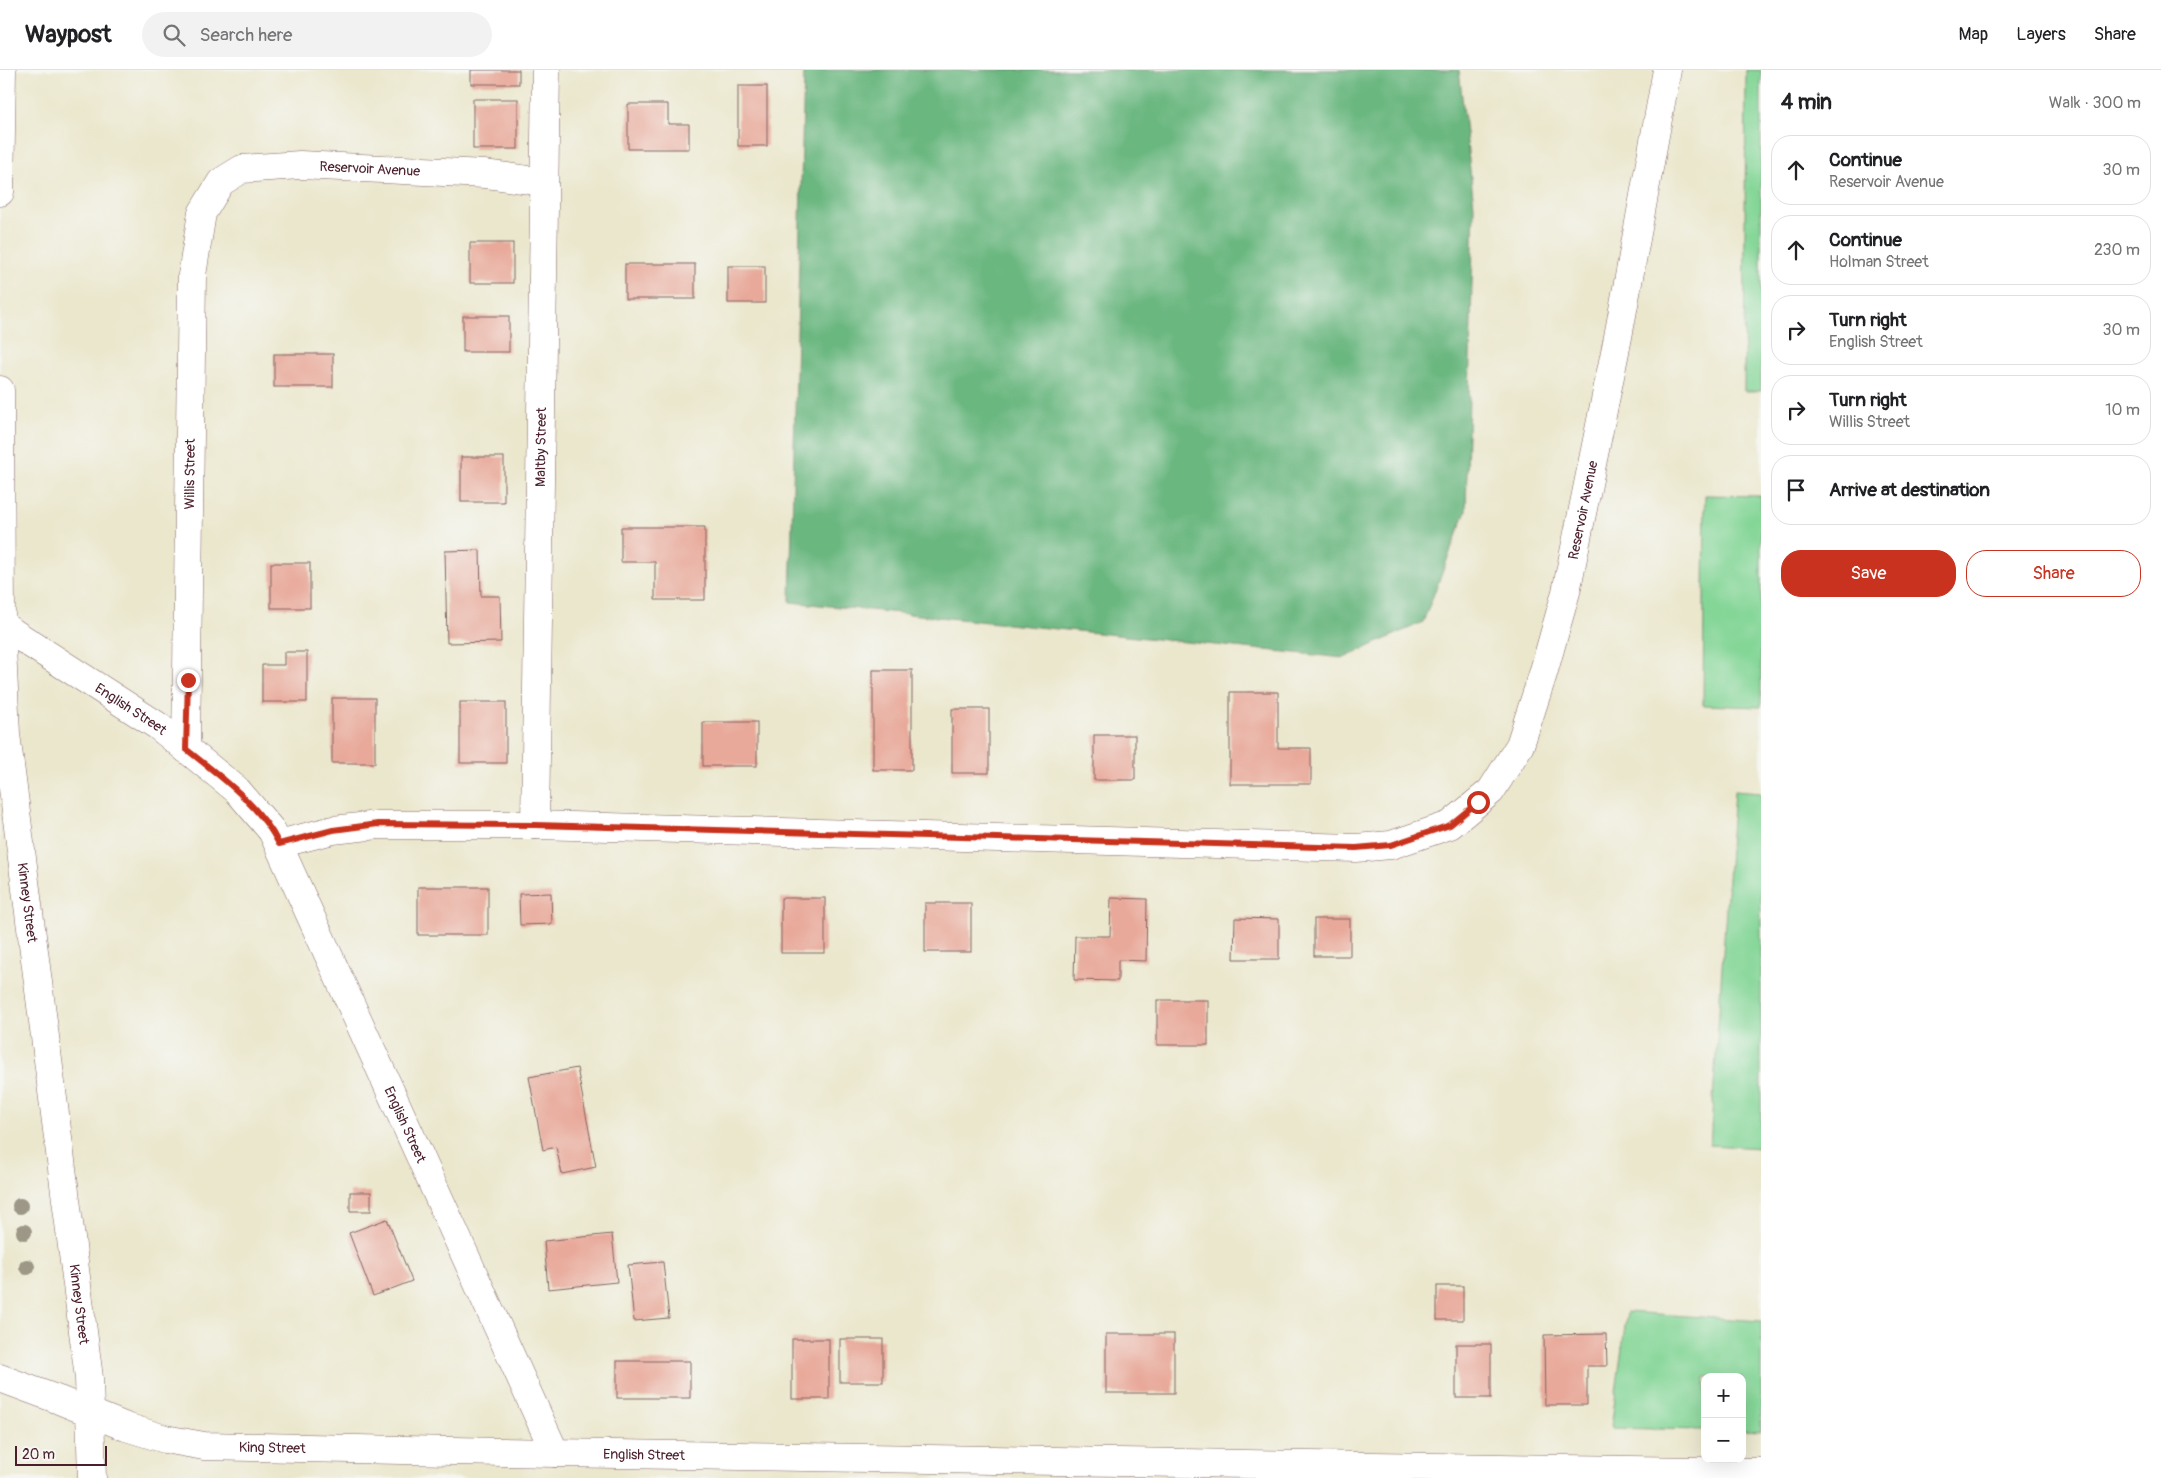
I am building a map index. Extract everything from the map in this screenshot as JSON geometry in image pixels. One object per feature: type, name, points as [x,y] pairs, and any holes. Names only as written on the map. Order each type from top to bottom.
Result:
[{"type":"street","points":[[0,192],[2,70]]},
{"type":"street","name":"Maltby Street","points":[[535,825],[546,70]]},
{"type":"street","name":"Reservoir Avenue","points":[[279,844],[333,830],[378,824],[535,825],[1356,848],[1391,845],[1450,825],[1491,791],[1520,745],[1543,674],[1566,592],[1618,337],[1667,70]]},
{"type":"street","name":"Reservoir Avenue","points":[[210,201],[222,182],[242,169],[300,165],[485,174],[544,182]]},
{"type":"street","name":"Willis Street","points":[[186,749],[192,275],[202,213],[210,201]]},
{"type":"street","name":"Kinney Street","points":[[0,390],[1,625],[6,734],[89,1378],[92,1478]]},
{"type":"street","name":"English Street","points":[[1,625],[158,726],[238,790],[272,831],[555,1453],[1761,1472]]},
{"type":"street","name":"King Street","points":[[0,1378],[126,1427],[165,1439],[204,1446],[555,1453]]},
{"type":"green space","points":[[804,70],[1459,70],[1474,206],[1466,511],[1423,622],[1344,658],[790,602]]},
{"type":"green space","points":[[1746,70],[1761,70],[1761,391],[1744,391]]},
{"type":"green space","points":[[1705,495],[1761,496],[1761,707],[1703,705]]},
{"type":"green space","points":[[1734,791],[1761,793],[1761,1148],[1710,1145]]},
{"type":"green space","points":[[1627,1312],[1761,1321],[1761,1431],[1746,1430],[1746,1373],[1701,1373],[1701,1430],[1611,1428]]},
{"type":"building","points":[[471,70],[519,70],[519,84],[471,84]]},
{"type":"building","points":[[738,86],[767,86],[767,146],[738,146]]},
{"type":"building","points":[[473,99],[518,99],[518,149],[473,149]]},
{"type":"building","points":[[628,104],[668,104],[668,124],[689,124],[689,149],[628,149]]},
{"type":"building","points":[[470,243],[513,243],[513,283],[470,283]]},
{"type":"building","points":[[625,264],[695,264],[695,299],[625,299]]},
{"type":"building","points":[[728,266],[765,266],[765,303],[728,303]]},
{"type":"building","points":[[463,316],[509,316],[509,352],[463,352]]},
{"type":"building","points":[[274,354],[333,354],[333,387],[274,387]]},
{"type":"building","points":[[461,457],[504,457],[504,502],[461,502]]},
{"type":"building","points":[[621,527],[705,527],[705,600],[655,600],[655,562],[621,562]]},
{"type":"building","points":[[480,550],[481,596],[500,596],[501,642],[447,643],[445,551]]},
{"type":"building","points":[[271,563],[310,563],[310,608],[271,608]]},
{"type":"building","points":[[284,652],[307,652],[307,702],[262,702],[262,665],[284,665]]},
{"type":"building","points":[[873,670],[912,670],[912,770],[873,770]]},
{"type":"building","points":[[1230,692],[1278,692],[1278,748],[1311,748],[1311,784],[1230,784]]},
{"type":"building","points":[[332,698],[375,698],[375,763],[332,763]]},
{"type":"building","points":[[460,702],[506,702],[506,763],[460,763]]},
{"type":"building","points":[[952,709],[989,709],[989,773],[952,773]]},
{"type":"building","points":[[703,722],[757,722],[757,766],[703,766]]},
{"type":"building","points":[[1094,735],[1135,735],[1135,780],[1094,780]]},
{"type":"building","points":[[418,887],[488,887],[488,935],[418,935]]},
{"type":"building","points":[[551,893],[552,924],[520,925],[519,894]]},
{"type":"building","points":[[781,898],[825,898],[825,953],[781,953]]},
{"type":"building","points":[[1111,898],[1147,899],[1146,961],[1118,960],[1118,981],[1074,980],[1075,936],[1110,936]]},
{"type":"building","points":[[925,903],[971,903],[971,952],[925,952]]},
{"type":"building","points":[[1235,918],[1279,919],[1279,959],[1234,959]]},
{"type":"building","points":[[1314,919],[1350,919],[1350,956],[1314,956]]},
{"type":"building","points":[[1157,1000],[1208,1000],[1208,1045],[1157,1045]]},
{"type":"building","points":[[577,1068],[596,1167],[562,1174],[556,1147],[543,1150],[529,1077]]},
{"type":"building","points":[[350,1192],[371,1192],[371,1211],[350,1211]]},
{"type":"building","points":[[387,1219],[412,1281],[373,1296],[349,1233]]},
{"type":"building","points":[[612,1234],[617,1282],[548,1289],[544,1241]]},
{"type":"building","points":[[663,1262],[669,1318],[634,1321],[628,1265]]},
{"type":"building","points":[[1437,1286],[1463,1286],[1463,1320],[1437,1320]]},
{"type":"building","points":[[1106,1334],[1174,1334],[1174,1393],[1106,1393]]},
{"type":"building","points":[[1606,1334],[1607,1366],[1587,1366],[1587,1405],[1545,1405],[1544,1335]]},
{"type":"building","points":[[792,1339],[829,1339],[829,1399],[792,1399]]},
{"type":"building","points":[[840,1339],[883,1339],[883,1382],[840,1382]]},
{"type":"building","points":[[1456,1344],[1491,1344],[1491,1398],[1456,1398]]},
{"type":"building","points":[[617,1361],[690,1361],[690,1398],[617,1398]]},
{"type":"route","points":[[188,680],[186,749],[238,790],[272,831],[279,844],[333,830],[378,824],[535,825],[1356,848],[1391,845],[1450,825],[1478,802]]}]
